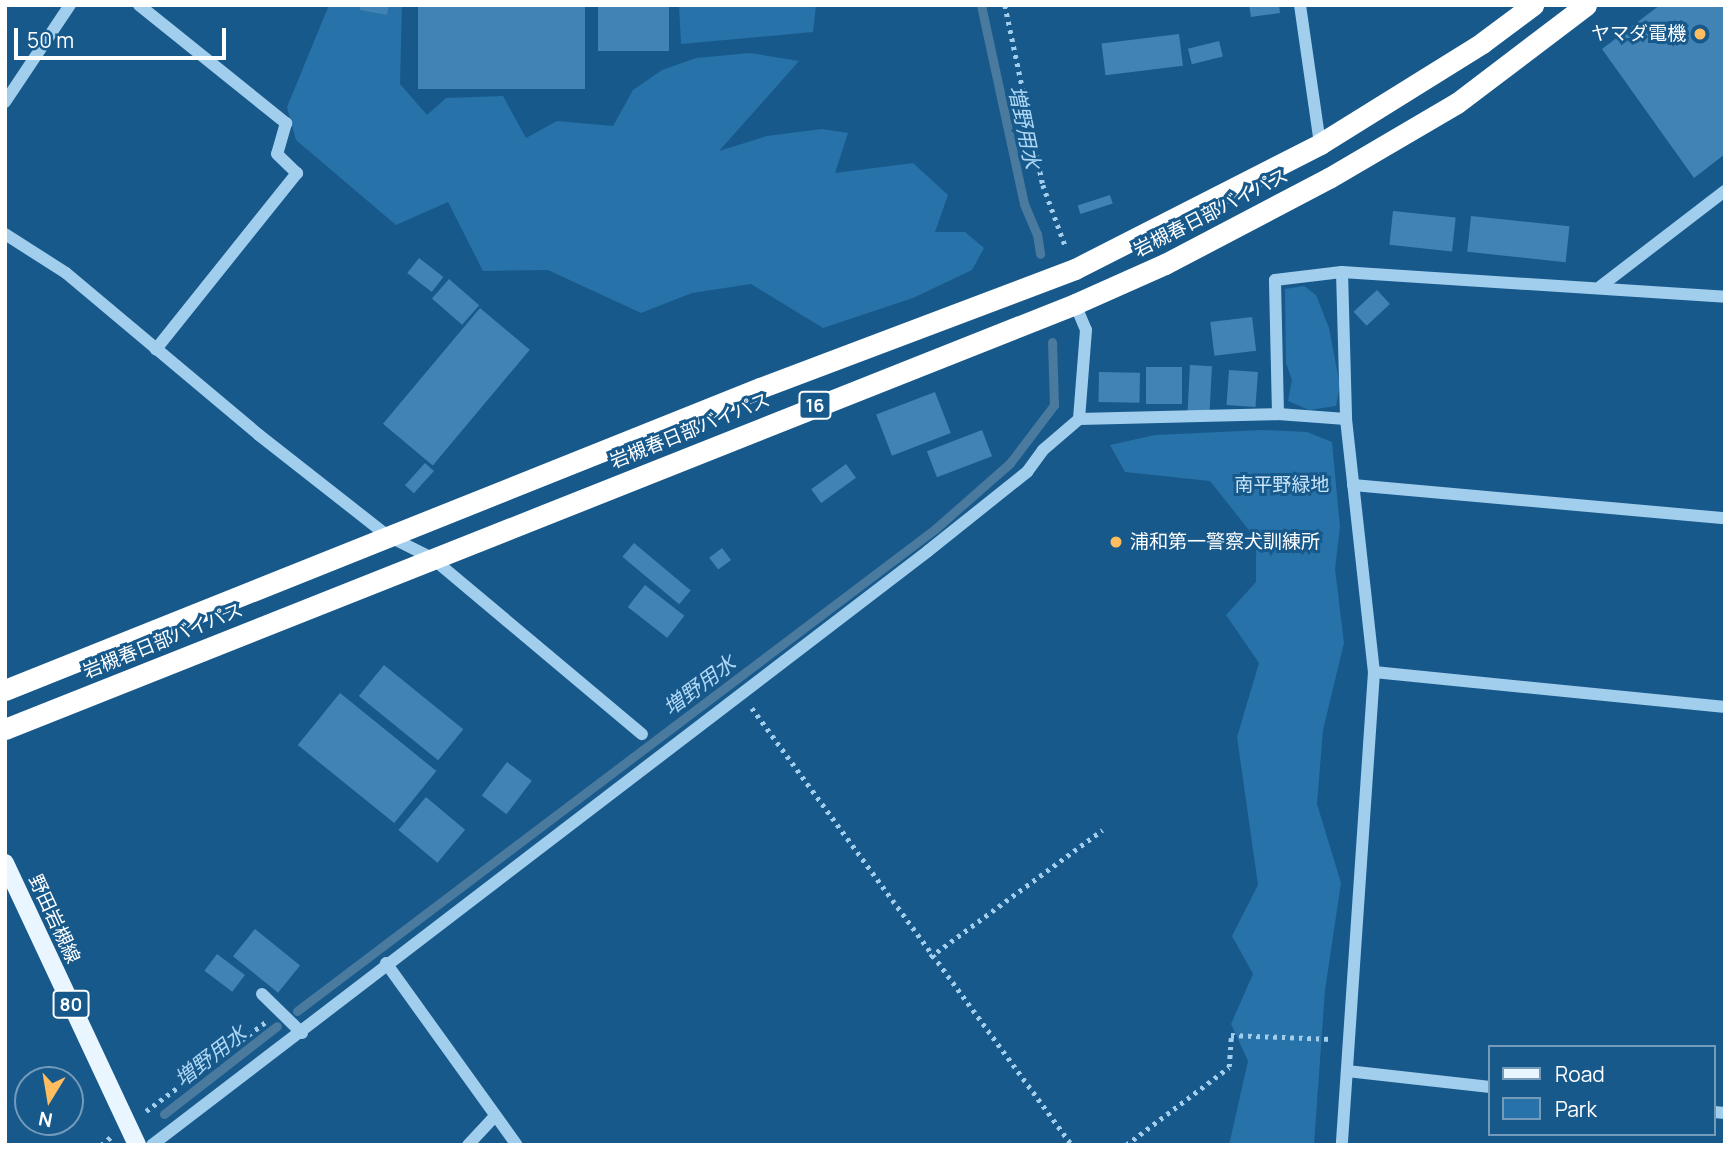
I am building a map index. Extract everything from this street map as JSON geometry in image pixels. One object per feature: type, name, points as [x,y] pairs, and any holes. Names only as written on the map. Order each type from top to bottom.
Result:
[{"type":"highway","name":"岩槻春日部バイパス","points":[[5,690],[388,536],[1075,269],[1320,144],[1482,43],[1533,5]]},
{"type":"highway","name":"岩槻春日部バイパス","points":[[5,729],[1075,304],[1241,226],[1329,178],[1457,103],[1586,5]]},
{"type":"main road","name":"野田岩槻線","points":[[5,863],[137,1145]]},
{"type":"street","points":[[5,102],[70,5]]},
{"type":"street","points":[[139,5],[286,123],[277,154],[297,173],[156,349]]},
{"type":"street","points":[[1300,5],[1320,144]]},
{"type":"street","points":[[1601,286],[1725,191]]},
{"type":"street","points":[[5,234],[66,273],[388,536],[432,558],[642,734]]},
{"type":"street","points":[[1342,272],[1346,419],[1374,672],[1342,1145]]},
{"type":"street","points":[[1278,414],[1275,280],[1342,272],[1601,286],[1725,298]]},
{"type":"street","points":[[1075,304],[1086,330],[1079,419]]},
{"type":"street","points":[[152,1145],[302,1033],[386,962],[743,696],[1005,491],[1079,419],[1278,414],[1346,419]]},
{"type":"street","points":[[1353,485],[1725,518]]},
{"type":"street","points":[[1374,672],[1725,707]]},
{"type":"street","points":[[386,962],[517,1145]]},
{"type":"street","points":[[261,994],[302,1033]]},
{"type":"street","points":[[1347,1071],[1488,1087]]},
{"type":"street","points":[[468,1145],[495,1116]]},
{"type":"path","points":[[1005,5],[1043,185],[1075,269]]},
{"type":"path","points":[[743,696],[930,957],[1072,1145]]},
{"type":"path","points":[[930,957],[1102,830]]},
{"type":"path","points":[[127,1125],[280,1011]]},
{"type":"path","points":[[1126,1145],[1228,1067],[1231,1035],[1349,1041]]},
{"type":"green space","points":[[329,5],[402,5],[400,84],[427,115],[446,98],[503,96],[526,138],[557,121],[613,126],[633,90],[662,70],[696,58],[750,53],[799,61],[719,151],[767,136],[822,129],[848,133],[835,173],[913,163],[948,195],[935,232],[965,232],[984,248],[972,270],[913,298],[823,328],[751,284],[692,293],[641,313],[548,270],[483,271],[448,202],[396,225],[296,140],[287,107]]},
{"type":"green space","points":[[679,5],[816,5],[813,32],[681,44]]},
{"type":"green space","points":[[1304,286],[1316,295],[1329,328],[1340,386],[1336,406],[1309,410],[1288,401],[1292,380],[1286,363],[1285,289]]},
{"type":"green space","name":"南平野緑地","points":[[1263,430],[1307,432],[1332,442],[1340,527],[1335,569],[1344,643],[1323,730],[1317,804],[1341,883],[1325,990],[1314,1145],[1229,1145],[1248,1061],[1231,1024],[1253,974],[1232,936],[1258,885],[1237,737],[1259,663],[1226,615],[1256,582],[1256,539],[1210,481],[1125,472],[1110,445],[1155,435]]},
{"type":"building","points":[[361,5],[389,5],[387,15],[360,10]]},
{"type":"building","points":[[418,5],[585,5],[585,89],[418,89]]},
{"type":"building","points":[[598,5],[669,5],[669,51],[598,51]]},
{"type":"building","points":[[1249,5],[1279,5],[1280,13],[1251,17]]},
{"type":"building","points":[[1660,5],[1725,5],[1725,154],[1694,178],[1602,49]]},
{"type":"building","points":[[1179,34],[1183,66],[1105,75],[1102,44]]},
{"type":"building","points":[[1219,41],[1223,57],[1192,64],[1188,49]]},
{"type":"building","points":[[1110,195],[1113,204],[1080,214],[1078,206]]},
{"type":"building","points":[[1393,211],[1456,218],[1452,251],[1389,245]]},
{"type":"building","points":[[1471,216],[1569,226],[1566,262],[1467,252]]},
{"type":"building","points":[[419,258],[443,277],[432,292],[407,273]]},
{"type":"building","points":[[449,279],[479,305],[462,325],[432,299]]},
{"type":"building","points":[[1377,290],[1390,304],[1367,326],[1354,312]]},
{"type":"building","points":[[480,308],[530,350],[433,465],[383,424]]},
{"type":"building","points":[[1252,317],[1256,351],[1214,356],[1210,322]]},
{"type":"building","points":[[1190,365],[1212,366],[1210,413],[1188,412]]},
{"type":"building","points":[[1146,367],[1182,367],[1182,404],[1146,404]]},
{"type":"building","points":[[1229,370],[1258,372],[1255,407],[1227,405]]},
{"type":"building","points":[[1099,372],[1140,373],[1139,403],[1098,402]]},
{"type":"building","points":[[935,392],[951,433],[892,456],[876,415]]},
{"type":"building","points":[[982,430],[992,456],[937,477],[927,451]]},
{"type":"building","points":[[425,463],[434,471],[414,493],[405,485]]},
{"type":"building","points":[[846,464],[856,478],[821,503],[811,489]]},
{"type":"building","points":[[634,543],[691,591],[679,604],[622,557]]},
{"type":"building","points":[[722,548],[731,560],[718,570],[709,558]]},
{"type":"building","points":[[645,585],[684,616],[667,638],[628,607]]},
{"type":"building","points":[[384,665],[463,729],[438,760],[359,696]]},
{"type":"building","points":[[340,693],[436,771],[394,823],[298,745]]},
{"type":"building","points":[[507,762],[532,781],[506,814],[482,796]]},
{"type":"building","points":[[426,797],[465,830],[437,863],[398,830]]},
{"type":"building","points":[[255,929],[300,966],[278,993],[233,956]]},
{"type":"building","points":[[217,954],[245,975],[232,992],[204,971]]},
{"type":"waterway","name":"増野用水","points":[[981,5],[1024,204],[1037,234],[1040,254]]},
{"type":"waterway","name":"増野用水","points":[[297,1011],[935,529],[1010,463],[1054,405],[1052,342]]},
{"type":"waterway","name":"増野用水","points":[[164,1114],[277,1026]]},
{"type":"place","name":"ヤマダ電機","points":[[1700,34]]},
{"type":"place","name":"浦和第一警察犬訓練所","points":[[1116,542]]}]
